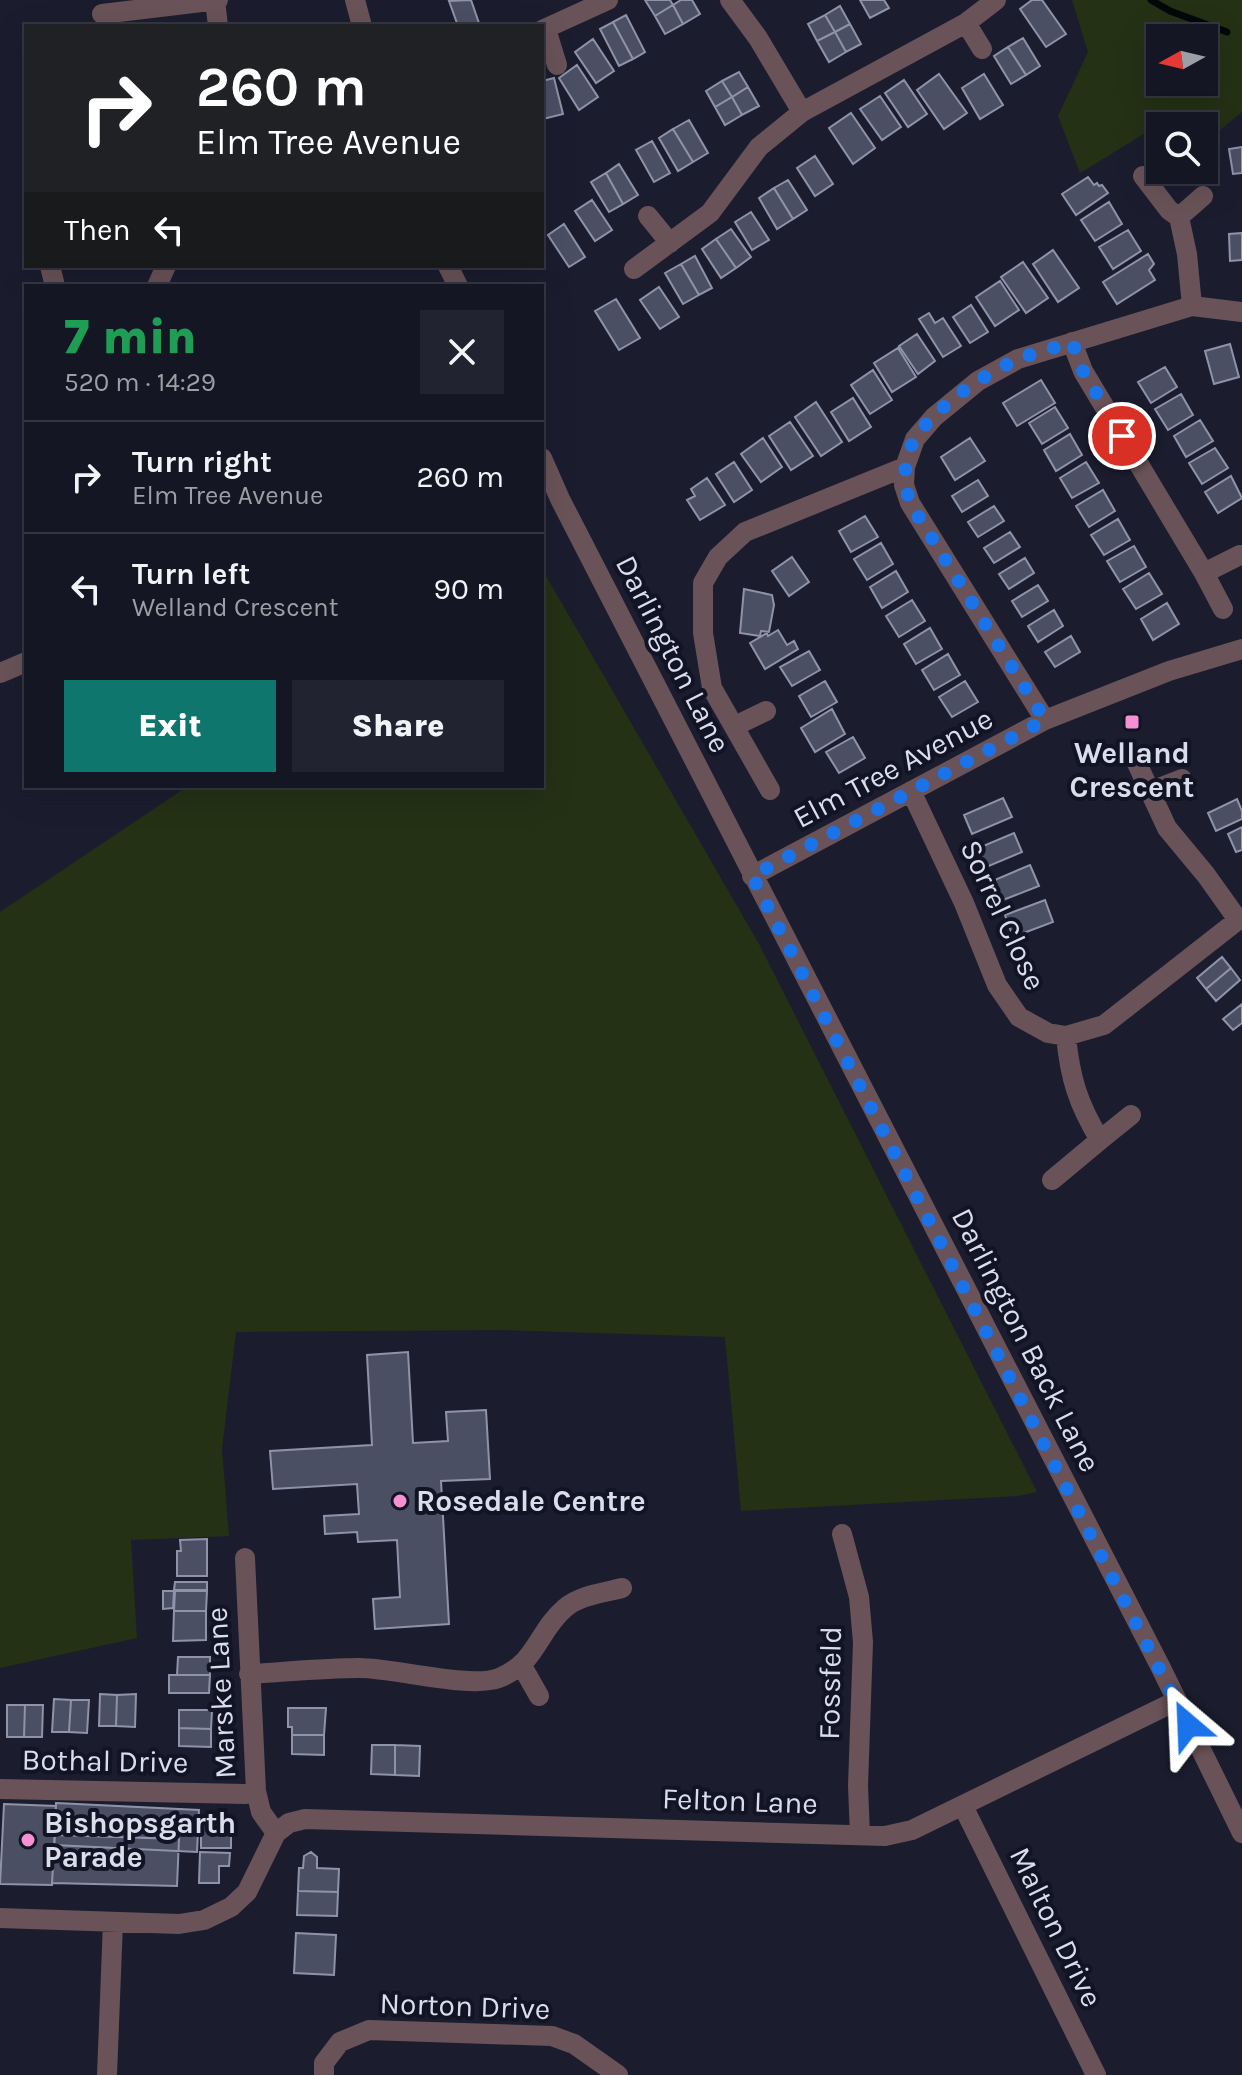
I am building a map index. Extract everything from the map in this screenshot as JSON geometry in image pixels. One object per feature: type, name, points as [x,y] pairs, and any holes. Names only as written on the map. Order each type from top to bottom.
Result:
[{"type":"street","points":[[101,13],[217,0],[218,24]]},
{"type":"street","points":[[355,0],[361,24]]},
{"type":"street","points":[[557,65],[544,30],[608,0]]},
{"type":"street","points":[[730,0],[758,38],[802,112]]},
{"type":"street","points":[[634,269],[710,213],[759,147],[802,112],[966,23],[996,0]]},
{"type":"street","points":[[966,23],[982,49]]},
{"type":"street","points":[[1143,176],[1169,210],[1179,217],[1187,254],[1192,306]]},
{"type":"street","points":[[1179,217],[1203,196]]},
{"type":"street","points":[[648,216],[670,243]]},
{"type":"street","points":[[1045,720],[910,503],[904,485],[905,467],[915,439],[934,417],[978,381],[1018,359],[1192,306],[1242,312]]},
{"type":"street","points":[[1072,342],[1083,371],[1223,609]]},
{"type":"street","name":"Darlington Lane","points":[[544,463],[752,876]]},
{"type":"street","points":[[770,790],[712,688],[703,633],[703,583],[718,557],[745,532],[905,467]]},
{"type":"street","points":[[1204,573],[1240,555]]},
{"type":"street","name":"Elm Tree Avenue","points":[[752,876],[1045,720],[1169,671],[1242,649]]},
{"type":"street","points":[[0,673],[24,663]]},
{"type":"street","points":[[735,726],[766,711]]},
{"type":"street","points":[[1100,1140],[1082,1111],[1069,1064],[1066,1036],[1093,1030],[1117,1016],[1240,922],[1167,828],[1135,759]]},
{"type":"street","points":[[1151,791],[1182,779]]},
{"type":"street","name":"Sorrel Close","points":[[911,791],[964,903],[997,985],[1019,1017],[1048,1033],[1066,1036]]},
{"type":"street","name":"Darlington Back Lane","points":[[752,876],[1176,1701],[1236,1804],[1242,1833]]},
{"type":"street","points":[[1052,1180],[1131,1115]]},
{"type":"street","name":"Fossfeld","points":[[842,1534],[859,1597],[863,1642],[858,1786],[860,1835]]},
{"type":"street","name":"Marske Lane","points":[[245,1558],[256,1791],[261,1812],[276,1833]]},
{"type":"street","points":[[249,1674],[359,1668],[477,1682],[497,1679],[522,1666],[553,1621],[566,1608],[580,1599],[622,1588]]},
{"type":"street","points":[[522,1666],[539,1696]]},
{"type":"street","name":"Felton Lane","points":[[276,1833],[289,1823],[305,1819],[885,1836],[912,1830],[1176,1701]]},
{"type":"street","name":"Bothal Drive","points":[[0,1789],[245,1794],[256,1791]]},
{"type":"street","name":"Malton Drive","points":[[963,1806],[1093,2074]]},
{"type":"street","points":[[0,1918],[179,1924],[217,1915],[247,1892],[276,1833]]},
{"type":"street","points":[[107,2075],[113,1922]]},
{"type":"street","name":"Norton Drive","points":[[324,2075],[324,2063],[340,2042],[369,2030],[552,2036],[574,2044],[618,2075]]},
{"type":"green space","points":[[1072,0],[1242,0],[1242,112],[1218,132],[1218,112],[1146,112],[1146,133],[1080,173],[1058,116],[1088,52]]},
{"type":"green space","points":[[544,572],[759,944],[1037,1492],[1017,1496],[741,1511],[725,1337],[502,1330],[236,1332],[222,1449],[229,1536],[131,1540],[137,1638],[0,1668],[0,912],[185,788],[544,788]]},
{"type":"building","points":[[471,0],[479,24],[457,24],[449,1]]},
{"type":"building","points":[[645,0],[670,0],[673,5],[655,16]]},
{"type":"building","points":[[681,0],[692,0],[700,14],[683,24],[673,5]]},
{"type":"building","points":[[860,0],[884,0],[889,8],[870,18]]},
{"type":"building","points":[[1032,0],[1042,0],[1066,34],[1046,47],[1020,9]]},
{"type":"building","points":[[673,5],[683,24],[665,34],[655,16]]},
{"type":"building","points":[[840,6],[850,24],[835,32],[825,15]]},
{"type":"building","points":[[626,15],[645,52],[633,59],[613,22]]},
{"type":"building","points":[[825,15],[835,32],[817,41],[808,24]]},
{"type":"building","points":[[613,22],[633,59],[619,66],[600,29]]},
{"type":"building","points":[[850,24],[861,44],[846,52],[835,32]]},
{"type":"building","points":[[835,32],[846,52],[829,62],[817,41]]},
{"type":"building","points":[[1023,38],[1040,66],[1026,75],[1008,47]]},
{"type":"building","points":[[593,39],[614,71],[596,83],[575,52]]},
{"type":"building","points":[[1008,47],[1026,75],[1011,84],[994,56]]},
{"type":"building","points":[[577,65],[598,97],[579,110],[559,78]]},
{"type":"building","points":[[739,72],[748,87],[732,97],[722,81]]},
{"type":"building","points":[[939,74],[967,113],[944,129],[917,90]]},
{"type":"building","points":[[984,74],[1003,105],[980,119],[962,88]]},
{"type":"building","points":[[554,78],[563,114],[544,119],[544,80]]},
{"type":"building","points":[[904,80],[927,114],[908,127],[885,93]]},
{"type":"building","points":[[722,81],[732,97],[715,107],[706,91]]},
{"type":"building","points":[[748,87],[759,106],[742,115],[732,97]]},
{"type":"building","points":[[880,96],[901,127],[882,140],[860,109]]},
{"type":"building","points":[[732,97],[742,115],[725,125],[715,107]]},
{"type":"building","points":[[851,113],[875,148],[853,164],[829,128]]},
{"type":"building","points":[[689,120],[708,153],[693,162],[673,129]]},
{"type":"building","points":[[673,129],[693,162],[678,171],[659,138]]},
{"type":"building","points":[[652,141],[670,173],[654,182],[636,150]]},
{"type":"building","points":[[1242,147],[1242,173],[1233,174],[1229,149]]},
{"type":"building","points":[[815,156],[833,184],[815,196],[797,168]]},
{"type":"building","points":[[619,164],[638,195],[623,204],[606,173]]},
{"type":"building","points":[[606,173],[623,204],[609,212],[591,182]]},
{"type":"building","points":[[1088,177],[1094,185],[1102,185],[1108,193],[1076,215],[1062,194]]},
{"type":"building","points":[[788,180],[807,210],[793,219],[774,188]]},
{"type":"building","points":[[774,188],[793,219],[777,229],[759,198]]},
{"type":"building","points":[[592,200],[612,230],[595,241],[575,211]]},
{"type":"building","points":[[1109,202],[1122,224],[1095,241],[1081,220]]},
{"type":"building","points":[[751,212],[769,240],[752,250],[735,222]]},
{"type":"building","points":[[564,224],[585,257],[569,267],[548,235]]},
{"type":"building","points":[[731,229],[751,257],[736,268],[716,239]]},
{"type":"building","points":[[1128,230],[1141,251],[1113,269],[1099,247]]},
{"type":"building","points":[[1242,233],[1242,260],[1230,261],[1229,234]]},
{"type":"building","points":[[716,239],[736,268],[721,278],[702,249]]},
{"type":"building","points":[[1053,250],[1079,288],[1058,302],[1033,264]]},
{"type":"building","points":[[1148,254],[1154,264],[1149,270],[1155,280],[1117,304],[1103,282]]},
{"type":"building","points":[[695,256],[712,288],[699,295],[681,264]]},
{"type":"building","points":[[1023,262],[1048,298],[1026,313],[1001,277]]},
{"type":"building","points":[[681,264],[699,295],[683,304],[665,273]]},
{"type":"building","points":[[1000,281],[1019,310],[995,326],[976,297]]},
{"type":"building","points":[[659,287],[679,317],[660,329],[640,300]]},
{"type":"building","points":[[616,299],[640,338],[619,350],[595,311]]},
{"type":"building","points":[[971,305],[988,332],[970,343],[953,317]]},
{"type":"building","points":[[929,313],[935,323],[943,318],[961,346],[943,357],[919,319]]},
{"type":"building","points":[[917,334],[935,361],[918,374],[899,346]]},
{"type":"building","points":[[1230,344],[1239,377],[1214,384],[1205,351]]},
{"type":"building","points":[[898,348],[916,377],[892,392],[874,363]]},
{"type":"building","points":[[1165,367],[1177,387],[1151,403],[1138,382]]},
{"type":"building","points":[[873,370],[892,400],[870,414],[851,385]]},
{"type":"building","points":[[1041,380],[1055,403],[1017,426],[1003,403]]},
{"type":"building","points":[[1181,394],[1193,415],[1168,430],[1155,409]]},
{"type":"building","points":[[853,398],[871,427],[849,441],[831,412]]},
{"type":"building","points":[[816,402],[842,442],[821,456],[795,417]]},
{"type":"building","points":[[1055,407],[1068,428],[1042,444],[1029,423]]},
{"type":"building","points":[[1200,420],[1213,441],[1186,457],[1174,436]]},
{"type":"building","points":[[790,422],[813,456],[791,470],[769,436]]},
{"type":"building","points":[[1070,434],[1082,455],[1056,471],[1044,450]]},
{"type":"building","points":[[763,438],[782,467],[761,482],[741,454]]},
{"type":"building","points":[[970,438],[985,461],[955,480],[941,457]]},
{"type":"building","points":[[1215,448],[1228,468],[1202,484],[1189,463]]},
{"type":"building","points":[[734,462],[752,490],[734,502],[716,474]]},
{"type":"building","points":[[1086,462],[1099,483],[1072,498],[1060,478]]},
{"type":"building","points":[[1231,476],[1242,498],[1218,513],[1205,492]]},
{"type":"building","points":[[707,478],[725,505],[700,520],[687,500],[695,496],[691,489]]},
{"type":"building","points":[[978,480],[988,496],[962,512],[952,496]]},
{"type":"building","points":[[1103,490],[1115,511],[1089,527],[1076,506]]},
{"type":"building","points":[[994,506],[1004,521],[978,537],[968,522]]},
{"type":"building","points":[[865,516],[878,537],[851,552],[839,531]]},
{"type":"building","points":[[1118,519],[1130,540],[1104,555],[1091,535]]},
{"type":"building","points":[[1010,532],[1020,547],[994,563],[984,548]]},
{"type":"building","points":[[881,543],[893,564],[867,580],[854,559]]},
{"type":"building","points":[[1134,546],[1146,567],[1120,582],[1107,561]]},
{"type":"building","points":[[792,557],[809,582],[789,596],[772,571]]},
{"type":"building","points":[[1025,558],[1034,573],[1009,589],[999,574]]},
{"type":"building","points":[[896,571],[908,592],[882,608],[870,587]]},
{"type":"building","points":[[1149,573],[1162,594],[1136,609],[1123,589]]},
{"type":"building","points":[[1038,585],[1048,601],[1022,617],[1012,601]]},
{"type":"building","points":[[744,589],[772,595],[774,605],[769,632],[761,631],[760,636],[740,633]]},
{"type":"building","points":[[912,600],[925,621],[899,637],[886,616]]},
{"type":"building","points":[[1167,603],[1179,624],[1153,640],[1141,619]]},
{"type":"building","points":[[1054,610],[1063,626],[1038,642],[1028,626]]},
{"type":"building","points":[[930,628],[942,649],[916,664],[904,644]]},
{"type":"building","points":[[778,630],[787,645],[794,641],[798,649],[765,669],[750,643]]},
{"type":"building","points":[[1071,636],[1080,652],[1055,667],[1045,652]]},
{"type":"building","points":[[809,651],[820,670],[792,686],[780,667]]},
{"type":"building","points":[[948,654],[960,675],[934,690],[922,670]]},
{"type":"building","points":[[825,681],[837,702],[811,717],[799,696]]},
{"type":"building","points":[[965,681],[978,702],[952,717],[939,697]]},
{"type":"building","points":[[832,709],[845,734],[815,752],[801,728]]},
{"type":"building","points":[[853,737],[865,758],[839,773],[826,752]]},
{"type":"building","points":[[1003,798],[1012,817],[972,834],[964,815]]},
{"type":"building","points":[[1237,799],[1242,819],[1216,831],[1208,813]]},
{"type":"building","points":[[1242,827],[1242,850],[1236,852],[1228,834]]},
{"type":"building","points":[[1014,833],[1022,852],[984,868],[976,849]]},
{"type":"building","points":[[1030,865],[1039,886],[998,902],[990,882]]},
{"type":"building","points":[[1045,900],[1053,922],[1013,937],[1005,915]]},
{"type":"building","points":[[1222,957],[1231,968],[1206,989],[1197,978]]},
{"type":"building","points":[[1231,968],[1240,980],[1216,1001],[1206,989]]},
{"type":"building","points":[[1242,1004],[1242,1023],[1233,1030],[1223,1019]]},
{"type":"building","name":"Rosedale Centre","points":[[408,1352],[413,1443],[448,1441],[446,1412],[486,1410],[490,1479],[441,1481],[449,1624],[375,1629],[373,1599],[400,1597],[397,1540],[358,1542],[357,1532],[325,1534],[324,1516],[359,1514],[357,1484],[273,1489],[270,1451],[372,1445],[367,1355]]},
{"type":"building","points":[[207,1539],[207,1576],[177,1576],[180,1540]]},
{"type":"building","points":[[175,1582],[207,1582],[207,1590],[174,1590]]},
{"type":"building","points":[[163,1591],[174,1591],[173,1608],[163,1609]]},
{"type":"building","points":[[175,1591],[207,1591],[206,1611],[174,1611]]},
{"type":"building","points":[[174,1611],[206,1611],[206,1640],[173,1641]]},
{"type":"building","points":[[178,1657],[210,1657],[210,1675],[177,1675]]},
{"type":"building","points":[[169,1675],[210,1675],[209,1693],[169,1693]]},
{"type":"building","points":[[100,1694],[117,1695],[116,1726],[99,1726]]},
{"type":"building","points":[[136,1694],[135,1727],[116,1726],[117,1695]]},
{"type":"building","points":[[54,1699],[71,1700],[69,1732],[52,1732]]},
{"type":"building","points":[[71,1700],[89,1700],[87,1733],[69,1732]]},
{"type":"building","points":[[7,1705],[25,1705],[24,1737],[7,1737]]},
{"type":"building","points":[[25,1705],[43,1705],[42,1737],[24,1737]]},
{"type":"building","points":[[288,1708],[326,1708],[324,1735],[292,1735],[292,1727],[288,1727]]},
{"type":"building","points":[[179,1710],[212,1710],[211,1729],[179,1728]]},
{"type":"building","points":[[179,1728],[211,1729],[211,1747],[179,1746]]},
{"type":"building","points":[[292,1735],[324,1735],[324,1755],[292,1754]]},
{"type":"building","points":[[372,1745],[395,1745],[395,1775],[371,1774]]},
{"type":"building","points":[[395,1745],[420,1746],[419,1776],[395,1775]]},
{"type":"building","points":[[56,1803],[199,1810],[197,1852],[54,1845]]},
{"type":"building","name":"Bishopsgarth Parade","points":[[4,1804],[56,1806],[52,1885],[0,1884]]},
{"type":"building","points":[[201,1819],[223,1819],[223,1831],[231,1831],[231,1848],[201,1848]]},
{"type":"building","points":[[55,1835],[179,1839],[177,1886],[52,1883]]},
{"type":"building","points":[[200,1852],[230,1853],[229,1866],[219,1866],[219,1883],[199,1883]]},
{"type":"building","points":[[311,1852],[317,1857],[317,1868],[339,1869],[338,1892],[298,1891],[299,1868],[303,1868],[304,1856]]},
{"type":"building","points":[[298,1891],[338,1892],[337,1916],[297,1915]]},
{"type":"building","points":[[296,1933],[336,1935],[334,1975],[294,1973]]},
{"type":"waterway","points":[[1151,0],[1170,11],[1227,32]]},
{"type":"place","name":"Welland Crescent","points":[[1132,722]]},
{"type":"place","name":"Rosedale Centre","points":[[400,1501]]},
{"type":"place","name":"Bishopsgarth Parade","points":[[28,1840]]},
{"type":"route","points":[[1122,436],[1083,371],[1072,342],[1018,359],[978,381],[934,417],[915,439],[905,467],[904,485],[910,503],[1045,720],[752,876],[1188,1725]]}]
